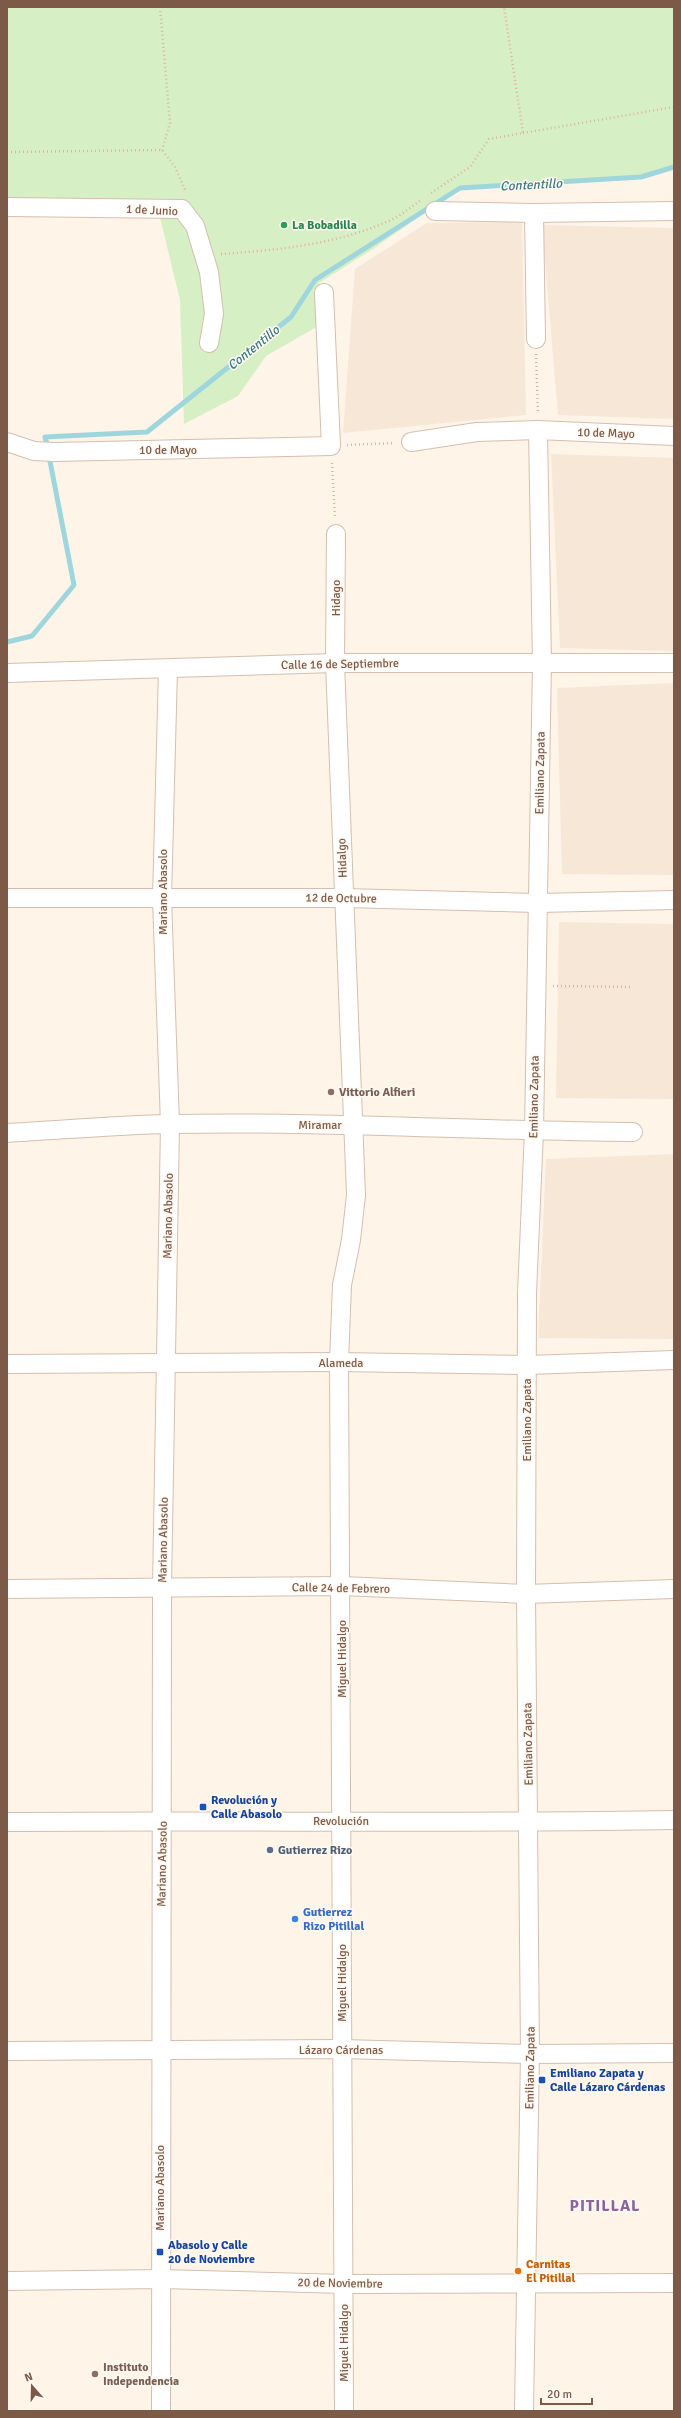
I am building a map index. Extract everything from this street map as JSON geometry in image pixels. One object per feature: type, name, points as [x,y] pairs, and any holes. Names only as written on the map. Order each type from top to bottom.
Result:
[{"type":"street","name":"1 de Junio","points":[[7,207],[182,209],[195,226],[209,272],[214,314],[209,343]]},
{"type":"street","points":[[435,211],[534,213],[674,210]]},
{"type":"street","points":[[534,213],[536,339]]},
{"type":"street","points":[[324,293],[331,446]]},
{"type":"street","name":"10 de Mayo","points":[[411,442],[477,432],[538,430],[674,436]]},
{"type":"street","name":"Emiliano Zapata","points":[[524,2411],[530,2054],[526,1594],[527,1294],[534,1131],[542,663],[538,430]]},
{"type":"street","name":"10 de Mayo","points":[[7,442],[34,451],[54,452],[331,446]]},
{"type":"street","name":"Hidago","points":[[335,663],[336,534]]},
{"type":"street","name":"Calle 16 de Septiembre","points":[[7,673],[335,663],[674,663]]},
{"type":"street","name":"Hidalgo","points":[[335,663],[356,1195],[351,1240],[342,1285],[339,1362]]},
{"type":"street","name":"Mariano Abasolo","points":[[161,2411],[160,2051],[162,1588],[170,1124],[162,899],[168,669]]},
{"type":"street","name":"12 de Octubre","points":[[7,898],[344,898],[538,903],[674,900]]},
{"type":"street","name":"Miramar","points":[[7,1133],[170,1124],[353,1125],[534,1131],[633,1132]]},
{"type":"street","name":"Alameda","points":[[7,1364],[339,1362],[527,1365],[674,1360]]},
{"type":"street","name":"Miguel Hidalgo","points":[[339,1362],[342,1586],[344,2411]]},
{"type":"street","name":"Calle 24 de Febrero","points":[[7,1589],[342,1586],[526,1594],[674,1589]]},
{"type":"street","name":"Revolución","points":[[7,1822],[342,1820],[529,1822],[674,1820]]},
{"type":"street","name":"Lázaro Cárdenas","points":[[7,2051],[342,2049],[530,2054],[674,2053]]},
{"type":"street","name":"20 de Noviembre","points":[[7,2281],[160,2279],[344,2284],[674,2283]]},
{"type":"path","points":[[160,7],[170,123],[162,150]]},
{"type":"path","points":[[504,7],[523,133]]},
{"type":"path","points":[[217,254],[317,243],[347,236],[395,218],[470,167],[489,139],[674,107]]},
{"type":"path","points":[[7,152],[162,150]]},
{"type":"path","points":[[162,150],[176,167],[187,198]]},
{"type":"path","points":[[536,339],[538,430]]},
{"type":"path","points":[[336,534],[331,446],[411,442]]},
{"type":"path","points":[[537,986],[633,987]]},
{"type":"shaded area","points":[[522,222],[526,415],[343,433],[355,269],[427,223]]},
{"type":"shaded area","points":[[542,225],[674,228],[674,419],[558,415]]},
{"type":"shaded area","points":[[551,454],[674,458],[674,651],[560,648]]},
{"type":"shaded area","points":[[674,683],[674,875],[562,874],[557,688]]},
{"type":"shaded area","points":[[559,922],[674,924],[674,1099],[556,1098]]},
{"type":"shaded area","points":[[674,1154],[674,1339],[538,1338],[546,1159]]},
{"type":"green space","name":"La Bobadilla","points":[[7,7],[674,7],[674,167],[641,177],[460,188],[373,249],[319,283],[320,325],[266,356],[238,396],[184,424],[180,300],[156,201],[7,201]]},
{"type":"waterway","name":"Contentillo","points":[[48,448],[45,437],[147,432],[291,317],[315,280],[460,188],[641,177],[674,167]]},
{"type":"waterway","name":"Contentillo","points":[[7,642],[32,636],[74,585],[49,456]]},
{"type":"place","name":"La Bobadilla","points":[[284,225]]},
{"type":"place","name":"Vittorio Alfieri","points":[[331,1092]]},
{"type":"place","name":"Revolución y Calle Abasolo","points":[[203,1807]]},
{"type":"place","name":"Gutierrez Rizo","points":[[270,1850]]},
{"type":"place","name":"Gutierrez Rizo Pitillal","points":[[295,1919]]},
{"type":"place","name":"Emiliano Zapata y Calle Lázaro Cárdenas","points":[[542,2080]]},
{"type":"place","name":"Abasolo y Calle 20 de Noviembre","points":[[160,2252]]},
{"type":"place","name":"Carnitas El Pitillal","points":[[518,2271]]},
{"type":"place","name":"Instituto Independencia","points":[[95,2374]]},
{"type":"district","name":"PITILLAL","points":[[605,2205]]}]
